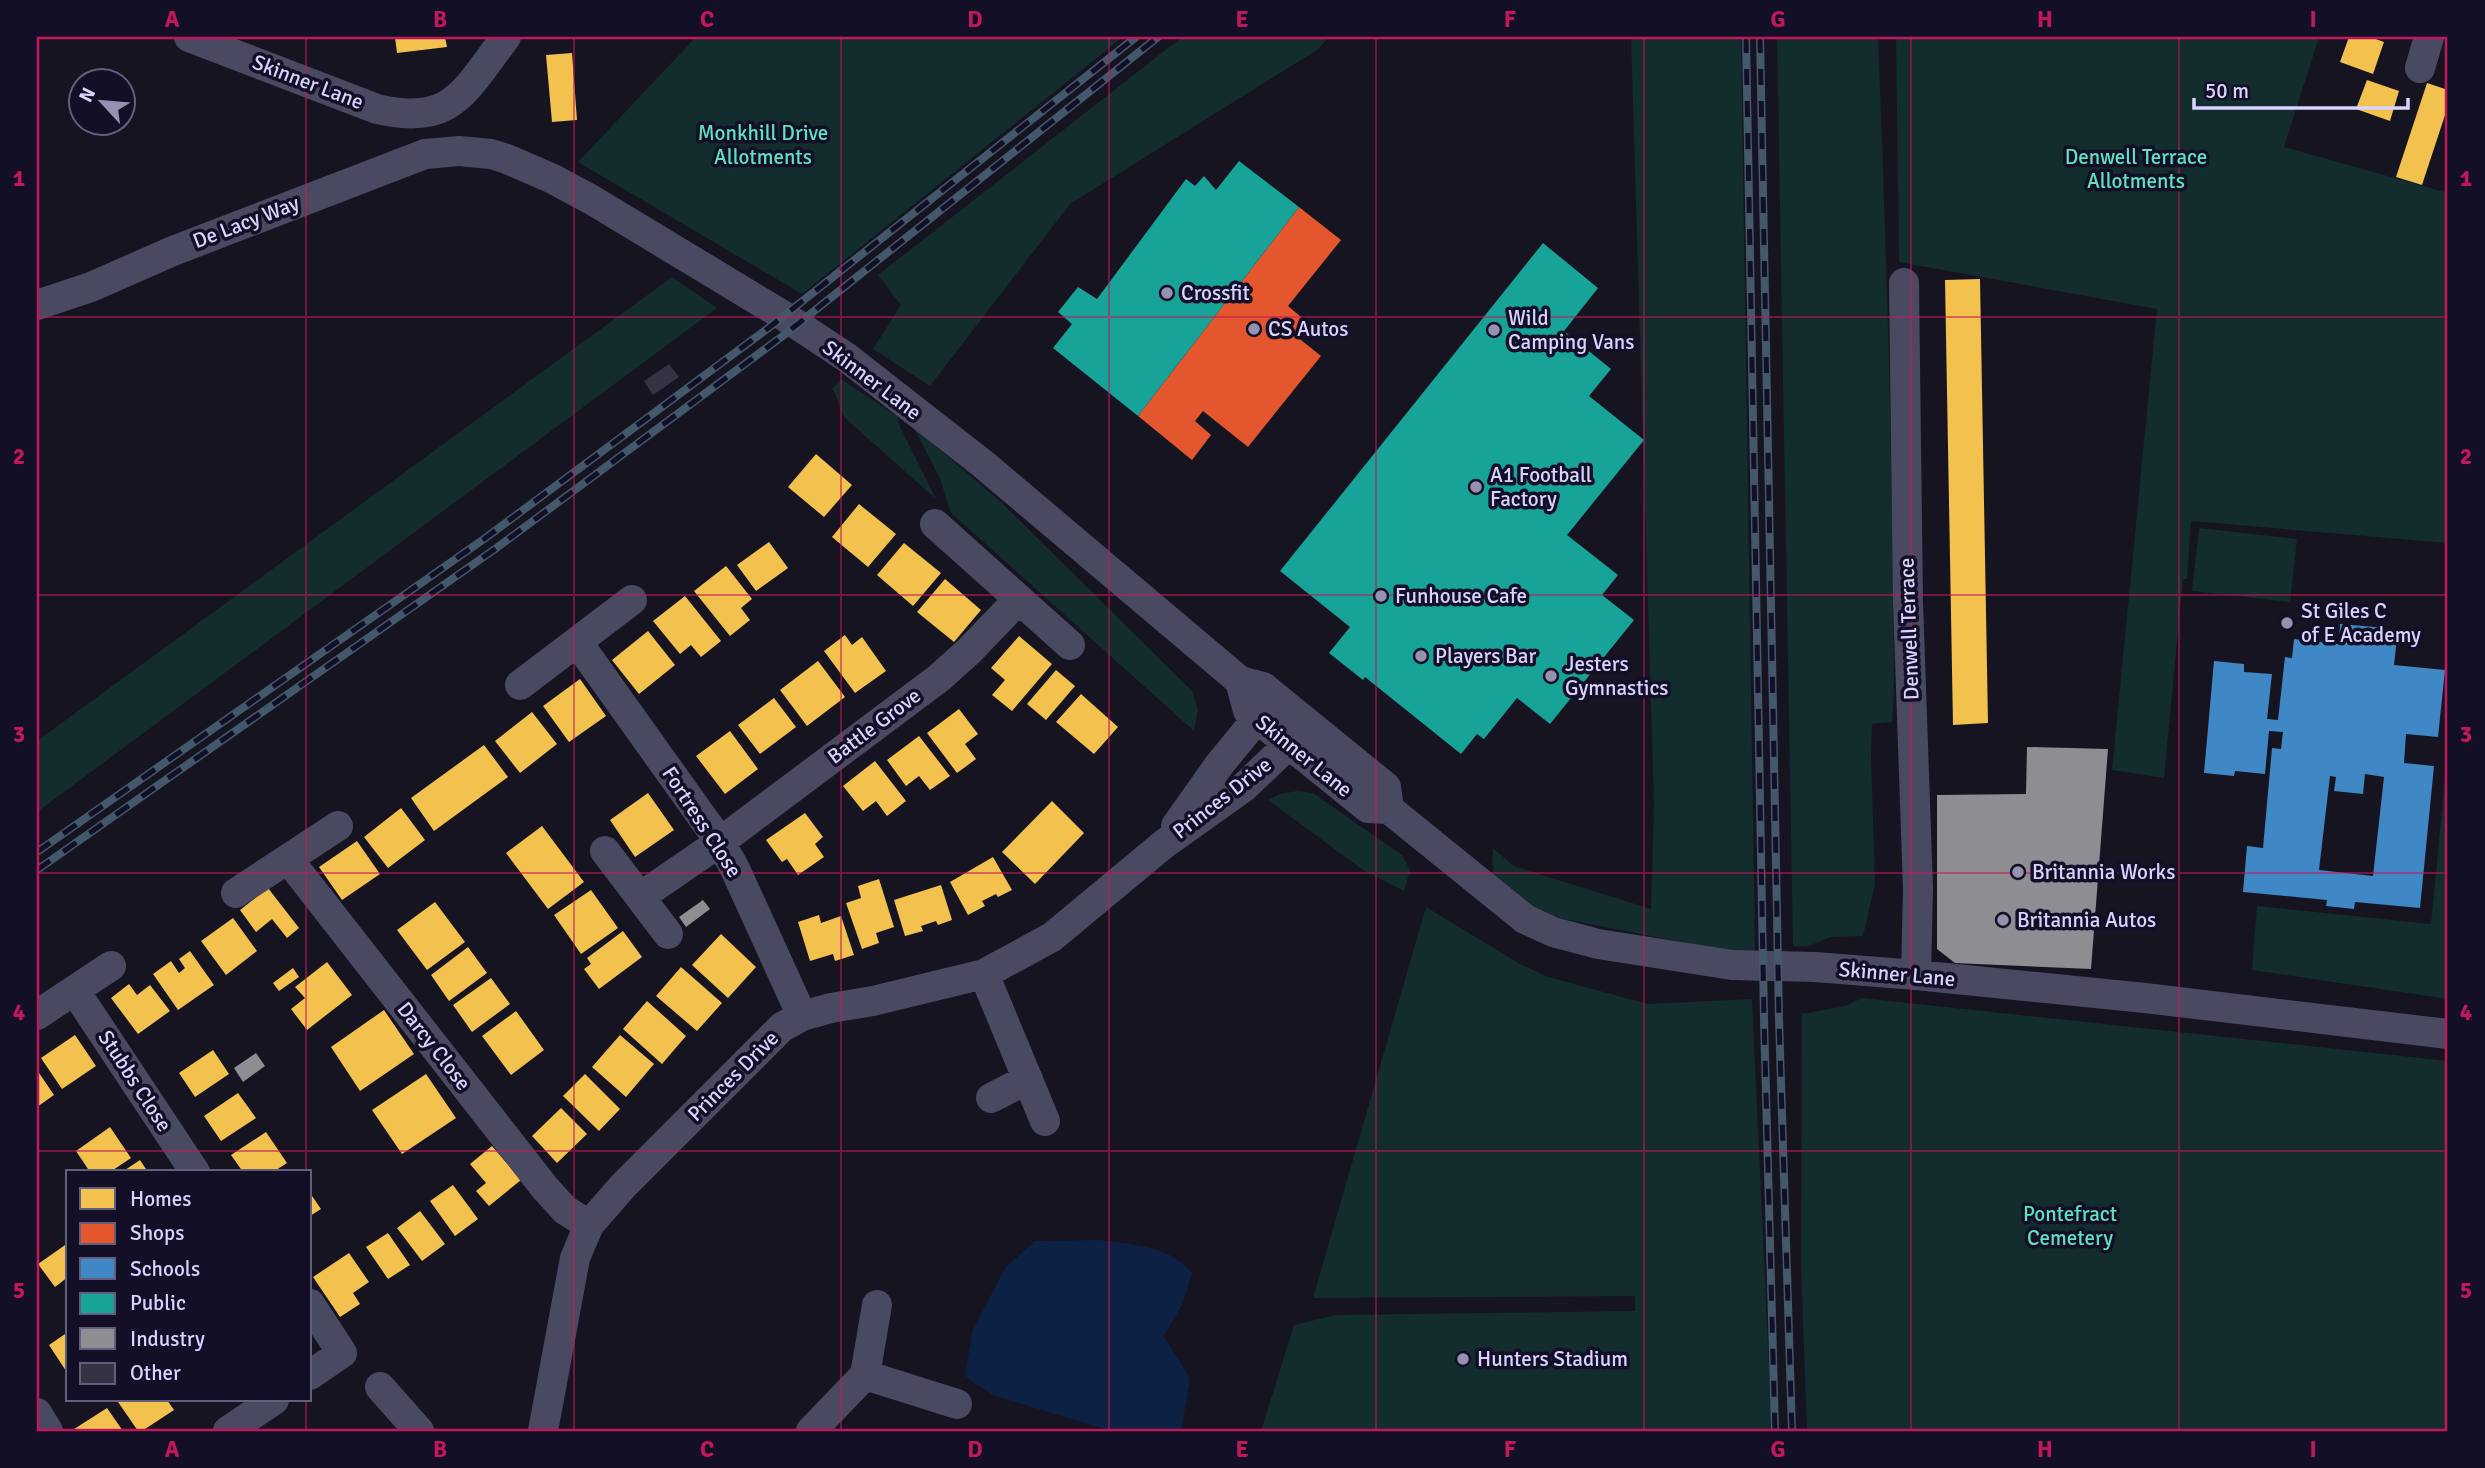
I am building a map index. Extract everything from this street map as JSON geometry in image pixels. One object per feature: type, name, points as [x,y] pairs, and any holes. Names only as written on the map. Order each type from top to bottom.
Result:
[{"type":"street","name":"Skinner Lane","points":[[199,38],[377,109],[394,113],[430,113],[450,104],[464,90],[506,37]]},
{"type":"street","points":[[2420,68],[2429,37]]},
{"type":"street","name":"Skinner Lane","points":[[459,151],[507,159],[560,183],[662,242],[846,357],[983,464],[1240,681],[1248,711],[1266,708],[1300,717],[1386,787],[1389,809]]},
{"type":"street","name":"De Lacy Way","points":[[37,305],[91,287],[173,251],[383,169],[425,154],[459,151]]},
{"type":"street","name":"Denwell Terrace","points":[[1903,283],[1908,602],[1918,890],[1916,975]]},
{"type":"street","points":[[935,524],[1070,645]]},
{"type":"street","points":[[520,685],[632,600]]},
{"type":"street","name":"Battle Grove","points":[[640,897],[720,842],[939,678],[1018,600]]},
{"type":"street","name":"Fortress Close","points":[[578,643],[720,842],[802,1016]]},
{"type":"street","name":"Skinner Lane","points":[[1266,708],[1289,744],[1368,808],[1389,809],[1525,919],[1553,932],[1598,944],[1732,965],[1815,967],[1916,975],[2145,998],[2448,1034]]},
{"type":"street","name":"Princes Drive","points":[[1164,844],[1219,765],[1266,708]]},
{"type":"street","name":"Princes Drive","points":[[543,1431],[575,1258],[589,1225],[623,1186],[782,1027],[802,1016],[984,974],[1052,937],[1164,844],[1244,787],[1289,744],[1300,717]]},
{"type":"street","points":[[236,893],[338,826]]},
{"type":"street","points":[[606,851],[668,934]]},
{"type":"street","name":"Darcy Close","points":[[288,859],[545,1188],[565,1210],[589,1225]]},
{"type":"street","points":[[37,1015],[111,966]]},
{"type":"street","points":[[984,974],[1045,1121]]},
{"type":"street","name":"Stubbs Close","points":[[75,990],[194,1170]]},
{"type":"street","points":[[990,1098],[1028,1079]]},
{"type":"street","points":[[811,1431],[865,1375],[877,1305]]},
{"type":"street","points":[[312,1307],[342,1353],[312,1374]]},
{"type":"street","points":[[865,1375],[957,1404]]},
{"type":"street","points":[[380,1387],[419,1431]]},
{"type":"street","points":[[228,1431],[271,1402]]},
{"type":"street","points":[[37,1413],[48,1431]]},
{"type":"green space","name":"Monkhill Drive Allotments","points":[[696,37],[1123,37],[802,294],[578,162]]},
{"type":"green space","points":[[1182,37],[1329,37],[1317,50],[1070,204],[930,386],[873,349],[901,305],[878,275]]},
{"type":"green space","points":[[1631,37],[1741,37],[1755,951],[1728,951],[1535,911],[1496,885],[1492,864],[1493,848],[1514,866],[1651,909],[1654,804]]},
{"type":"green space","points":[[1777,37],[1878,37],[1884,202],[1892,532],[1892,722],[1872,724],[1875,884],[1863,936],[1831,937],[1806,947],[1793,946]]},
{"type":"green space","name":"Denwell Terrace Allotments","points":[[1896,37],[2319,37],[2284,147],[2448,193],[2448,543],[2191,521],[2164,778],[2112,770],[2157,309],[1899,262]]},
{"type":"green space","points":[[672,277],[717,308],[37,812],[37,741]]},
{"type":"green space","points":[[841,379],[898,417],[899,425],[936,499],[845,418],[832,389]]},
{"type":"green space","points":[[914,428],[1001,502],[1192,691],[1198,709],[1194,731],[951,513],[940,479]]},
{"type":"green space","points":[[2199,528],[2297,539],[2290,602],[2192,591]]},
{"type":"green space","points":[[2448,747],[2448,999],[2252,970],[2257,906],[2431,924]]},
{"type":"green space","points":[[1297,791],[1313,793],[1402,855],[1410,870],[1404,891],[1363,870],[1268,800],[1280,794]]},
{"type":"green space","points":[[1426,907],[1520,964],[1548,977],[1648,1004],[1752,999],[1772,1431],[1261,1431],[1294,1325],[1335,1315],[1635,1311],[1635,1296],[1313,1298]]},
{"type":"green space","name":"Pontefract Cemetery","points":[[1862,998],[2448,1061],[2448,1431],[1807,1431],[1801,1268],[1802,1014],[1846,1006]]},
{"type":"water","points":[[1100,1240],[1150,1248],[1173,1257],[1192,1273],[1183,1303],[1164,1336],[1190,1379],[1181,1431],[1112,1431],[992,1395],[965,1376],[972,1332],[1005,1268],[1035,1241]]},
{"type":"building: Homes","points":[[395,37],[445,37],[447,47],[397,53]]},
{"type":"building: Homes","points":[[2349,37],[2370,37],[2384,42],[2373,74],[2340,62]]},
{"type":"building: Homes","points":[[572,53],[577,120],[552,122],[546,55]]},
{"type":"building: Homes","points":[[2367,80],[2399,91],[2390,121],[2356,109]]},
{"type":"building: Homes","points":[[2427,83],[2448,90],[2448,106],[2422,185],[2396,177]]},
{"type":"building: Homes","points":[[1980,279],[1988,723],[1953,725],[1945,280]]},
{"type":"building: Homes","points":[[816,454],[852,485],[824,517],[788,487]]},
{"type":"building: Homes","points":[[859,504],[896,534],[868,567],[832,537]]},
{"type":"building: Homes","points":[[769,542],[788,568],[756,591],[737,565]]},
{"type":"building: Homes","points":[[904,543],[941,573],[913,606],[877,575]]},
{"type":"building: Homes","points":[[726,566],[752,599],[741,608],[750,620],[730,636],[694,591]]},
{"type":"building: Homes","points":[[945,579],[981,610],[954,642],[917,612]]},
{"type":"building: Homes","points":[[685,596],[721,641],[701,657],[691,645],[680,654],[653,621]]},
{"type":"building: Homes","points":[[648,631],[675,665],[639,694],[612,660]]},
{"type":"building: Homes","points":[[845,635],[852,645],[862,637],[886,671],[855,693],[824,651]]},
{"type":"building: Homes","points":[[1019,636],[1052,664],[1012,711],[992,695],[1005,680],[991,668]]},
{"type":"building: Homes","points":[[818,661],[845,697],[807,726],[780,690]]},
{"type":"building: Homes","points":[[1056,670],[1075,686],[1046,720],[1027,704]]},
{"type":"building: Homes","points":[[580,679],[606,716],[569,742],[543,706]]},
{"type":"building: Homes","points":[[1081,694],[1118,727],[1094,754],[1056,722]]},
{"type":"building: Homes","points":[[774,698],[796,727],[760,754],[738,725]]},
{"type":"building: Homes","points":[[959,709],[978,734],[965,744],[976,759],[957,773],[927,733]]},
{"type":"building: Homes","points":[[532,712],[557,744],[520,773],[495,741]]},
{"type":"building: Homes","points":[[730,731],[758,769],[725,794],[696,756]]},
{"type":"building: Homes","points":[[919,736],[950,776],[930,790],[919,776],[906,786],[887,760]]},
{"type":"building: Homes","points":[[484,745],[508,777],[434,831],[411,798]]},
{"type":"building: Homes","points":[[875,761],[906,801],[887,816],[876,801],[863,811],[843,786]]},
{"type":"building: Homes","points":[[648,793],[674,830],[635,857],[610,820]]},
{"type":"building: Homes","points":[[1052,801],[1084,833],[1035,884],[1002,852]]},
{"type":"building: Homes","points":[[401,808],[425,840],[388,868],[364,837]]},
{"type":"building: Homes","points":[[805,813],[823,837],[815,844],[824,857],[798,875],[787,859],[782,862],[766,840]]},
{"type":"building: Homes","points":[[542,826],[584,882],[548,909],[506,853]]},
{"type":"building: Homes","points":[[357,841],[380,874],[342,900],[319,867]]},
{"type":"building: Homes","points":[[993,857],[1012,890],[982,901],[985,906],[968,915],[950,882]]},
{"type":"building: Homes","points":[[879,879],[894,927],[876,933],[879,943],[862,949],[846,903],[861,898],[858,886]]},
{"type":"building: Homes","points":[[941,885],[952,920],[938,925],[936,921],[921,926],[923,931],[905,936],[894,900]]},
{"type":"building: Homes","points":[[268,888],[299,928],[287,938],[272,919],[256,932],[240,910]]},
{"type":"building: Homes","points":[[591,890],[618,928],[581,954],[554,915]]},
{"type":"building: Homes","points":[[435,902],[465,942],[427,970],[397,930]]},
{"type":"building: Homes","points":[[819,915],[821,923],[841,916],[854,955],[835,961],[833,954],[810,961],[798,922]]},
{"type":"building: Homes","points":[[233,918],[257,951],[226,975],[201,941]]},
{"type":"building: Homes","points":[[623,931],[642,957],[599,989],[584,969],[591,964],[587,958]]},
{"type":"building: Homes","points":[[721,934],[756,967],[728,998],[692,965]]},
{"type":"building: Homes","points":[[468,947],[487,973],[449,1001],[431,975]]},
{"type":"building: Homes","points":[[190,951],[214,985],[178,1010],[153,974],[171,961],[179,973],[185,968],[179,959]]},
{"type":"building: Homes","points":[[327,962],[352,995],[307,1030],[291,1009],[305,998],[295,987]]},
{"type":"building: Homes","points":[[681,967],[722,1003],[697,1031],[656,996]]},
{"type":"building: Homes","points":[[293,968],[299,977],[279,991],[273,983]]},
{"type":"building: Homes","points":[[491,978],[510,1004],[472,1032],[453,1005]]},
{"type":"building: Homes","points":[[129,984],[137,995],[150,985],[170,1011],[138,1034],[111,998]]},
{"type":"building: Homes","points":[[647,1001],[686,1036],[662,1064],[623,1029]]},
{"type":"building: Homes","points":[[384,1010],[414,1054],[360,1091],[331,1047]]},
{"type":"building: Homes","points":[[516,1011],[544,1050],[511,1075],[482,1036]]},
{"type":"building: Homes","points":[[75,1035],[96,1066],[62,1089],[41,1058]]},
{"type":"building: Homes","points":[[620,1035],[654,1064],[626,1097],[592,1067]]},
{"type":"building: Homes","points":[[213,1050],[229,1074],[195,1097],[179,1073]]},
{"type":"building: Homes","points":[[37,1070],[54,1095],[37,1107]]},
{"type":"building: Homes","points":[[426,1074],[456,1118],[402,1154],[372,1110]]},
{"type":"building: Homes","points":[[585,1074],[620,1109],[599,1131],[563,1096]]},
{"type":"building: Homes","points":[[238,1093],[256,1118],[221,1141],[204,1116]]},
{"type":"building: Homes","points":[[561,1108],[587,1134],[557,1163],[532,1136]]},
{"type":"building: Homes","points":[[110,1127],[131,1158],[113,1170],[89,1170],[76,1151]]},
{"type":"building: Homes","points":[[266,1132],[287,1163],[276,1170],[242,1170],[231,1155]]},
{"type":"building: Homes","points":[[492,1146],[521,1180],[489,1206],[476,1191],[486,1183],[470,1164]]},
{"type":"building: Homes","points":[[140,1160],[147,1170],[125,1170]]},
{"type":"building: Homes","points":[[453,1185],[478,1219],[455,1236],[430,1201]]},
{"type":"building: Homes","points":[[312,1196],[321,1209],[312,1215]]},
{"type":"building: Homes","points":[[420,1211],[445,1244],[422,1261],[397,1228]]},
{"type":"building: Homes","points":[[388,1233],[410,1265],[388,1279],[366,1247]]},
{"type":"building: Homes","points":[[66,1244],[66,1279],[55,1287],[38,1264]]},
{"type":"building: Homes","points":[[349,1253],[369,1282],[353,1293],[360,1304],[340,1317],[313,1277]]},
{"type":"building: Homes","points":[[66,1333],[66,1371],[49,1345]]},
{"type":"building: Homes","points":[[118,1402],[168,1402],[174,1410],[138,1431]]},
{"type":"building: Homes","points":[[107,1408],[123,1431],[71,1431]]},
{"type":"building: Shops","name":"CS Autos","points":[[1299,207],[1341,240],[1288,306],[1307,322],[1296,336],[1321,356],[1248,447],[1203,411],[1195,421],[1211,435],[1192,460],[1138,416]]},
{"type":"building: Schools","points":[[2340,624],[2398,629],[2394,665],[2445,670],[2438,737],[2406,734],[2404,763],[2434,766],[2420,908],[2355,902],[2354,909],[2326,906],[2327,900],[2243,892],[2247,846],[2263,848],[2272,748],[2281,749],[2283,732],[2269,731],[2265,774],[2235,771],[2234,776],[2204,773],[2214,661],[2244,664],[2244,672],[2272,674],[2267,719],[2278,720],[2285,657],[2292,658],[2294,639],[2339,644]],"holes":[[[2365,774],[2384,777],[2373,876],[2319,870],[2330,776],[2336,777],[2334,791],[2363,794]]]},
{"type":"building: Public","name":"Crossfit","points":[[1239,161],[1299,207],[1138,416],[1053,348],[1072,324],[1058,312],[1078,287],[1097,299],[1186,179],[1195,186],[1204,176],[1216,190]]},
{"type":"building: Public","name":"A1 Football Factory","points":[[1543,243],[1598,288],[1564,331],[1611,369],[1589,396],[1644,440],[1567,535],[1618,575],[1602,595],[1634,620],[1550,724],[1517,698],[1484,739],[1477,734],[1461,754],[1365,677],[1363,680],[1329,653],[1350,627],[1280,571]]},
{"type":"building: Industry","name":"Britannia Works","points":[[2027,747],[2108,749],[2091,969],[1955,963],[1937,949],[1937,795],[2026,794]]},
{"type":"building: Industry","points":[[703,900],[710,909],[686,927],[679,917]]},
{"type":"building: Industry","points":[[256,1053],[265,1066],[243,1082],[234,1068]]},
{"type":"building: Other","points":[[669,364],[679,377],[653,395],[644,381]]},
{"type":"railway","points":[[37,852],[484,539],[771,326],[1136,37]]},
{"type":"railway","points":[[37,870],[495,549],[784,335],[1158,37]]},
{"type":"railway","points":[[1746,37],[1764,1018],[1775,1431]]},
{"type":"railway","points":[[1760,37],[1779,1019],[1792,1431]]},
{"type":"place","name":"Crossfit","points":[[1167,293]]},
{"type":"place","name":"CS Autos","points":[[1254,329]]},
{"type":"place","name":"Wild Camping Vans","points":[[1494,330]]},
{"type":"place","name":"A1 Football Factory","points":[[1476,487]]},
{"type":"place","name":"Funhouse Cafe","points":[[1381,596]]},
{"type":"place","name":"St Giles C of E Academy","points":[[2287,623]]},
{"type":"place","name":"Players Bar","points":[[1421,656]]},
{"type":"place","name":"Jesters Gymnastics","points":[[1551,676]]},
{"type":"place","name":"Britannia Works","points":[[2018,872]]},
{"type":"place","name":"Britannia Autos","points":[[2003,920]]},
{"type":"place","name":"Hunters Stadium","points":[[1463,1359]]}]
